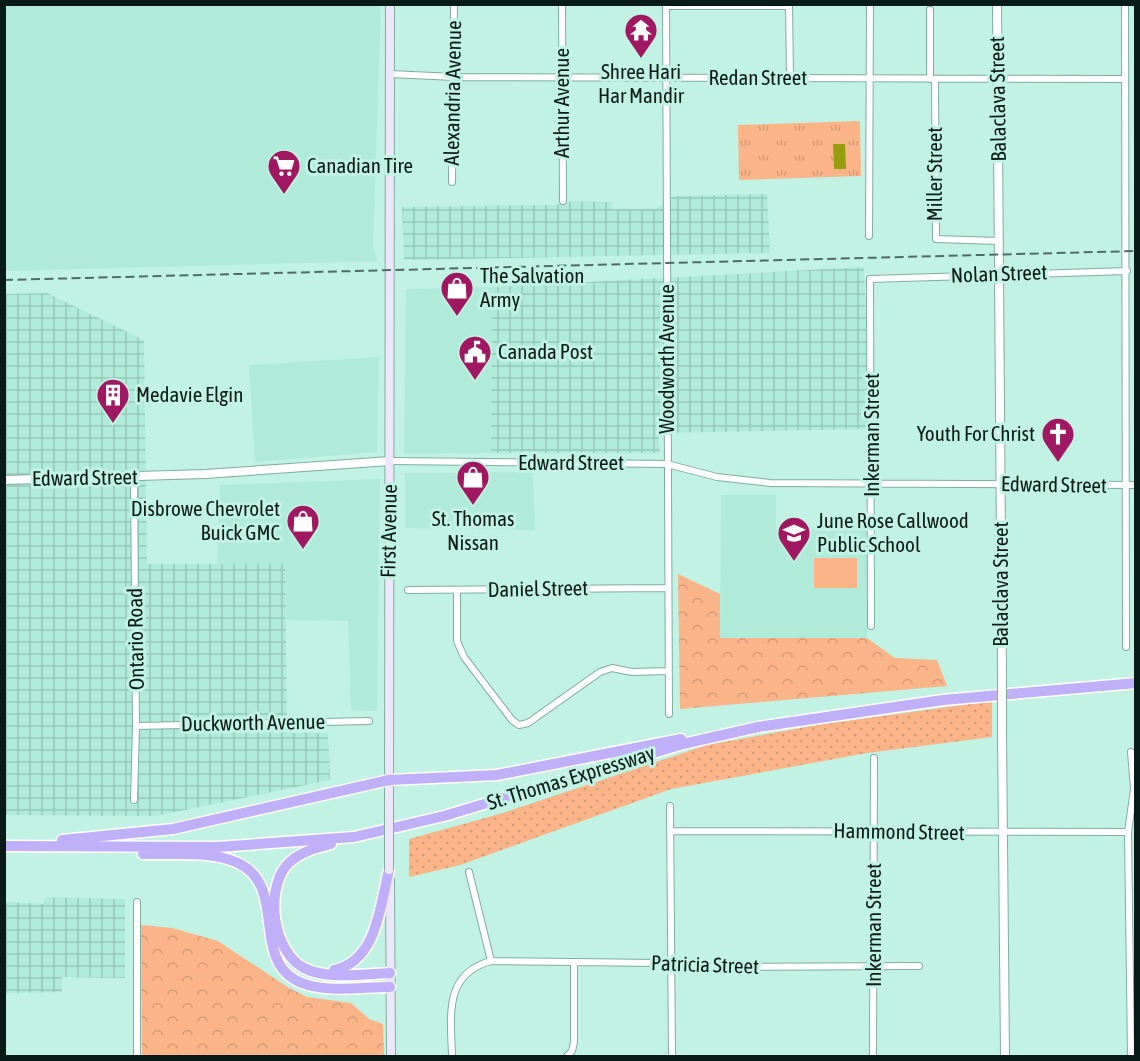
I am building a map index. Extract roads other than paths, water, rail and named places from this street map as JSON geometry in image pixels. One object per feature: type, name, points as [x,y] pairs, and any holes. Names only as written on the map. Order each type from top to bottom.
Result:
[{"type":"highway","name":"St. Thomas Expressway","points":[[4,844],[81,847],[253,846],[354,837],[444,816],[683,744],[758,727],[944,700],[1136,683]]},
{"type":"highway","points":[[4,844],[173,829],[389,780],[496,776],[647,745],[758,727]]},
{"type":"highway","points":[[354,837],[319,847],[296,858],[280,874],[277,885],[277,925],[281,945],[295,962],[312,971],[330,974],[390,973]]},
{"type":"highway","points":[[81,847],[114,853],[213,856],[238,863],[255,874],[264,889],[271,946],[277,959],[289,974],[300,981],[318,987],[390,987]]},
{"type":"highway","points":[[312,971],[342,968],[358,959],[366,950],[389,870]]},
{"type":"main road","name":"First Avenue","points":[[390,4],[389,870],[392,1056]]},
{"type":"street","name":"Alexandria Avenue","points":[[452,182],[452,88],[455,76],[454,4]]},
{"type":"street","name":"Arthur Avenue","points":[[562,4],[563,201]]},
{"type":"street","points":[[869,236],[870,4]]},
{"type":"street","name":"Balaclava Street","points":[[997,4],[1005,1056]]},
{"type":"street","points":[[1125,4],[1127,271],[1132,485],[1126,647]]},
{"type":"street","points":[[666,5],[789,5],[790,78]]},
{"type":"street","name":"Woodworth Avenue","points":[[666,5],[669,714]]},
{"type":"street","points":[[930,10],[932,80]]},
{"type":"street","name":"Redan Street","points":[[390,74],[1125,80]]},
{"type":"street","name":"Miller Street","points":[[932,80],[936,239],[999,241]]},
{"type":"street","name":"Nolan Street","points":[[870,279],[1127,271]]},
{"type":"street","name":"Inkerman Street","points":[[870,279],[873,484],[872,626]]},
{"type":"street","name":"Edward Street","points":[[4,480],[134,477],[390,461],[667,464],[742,482],[1132,485]]},
{"type":"street","name":"Ontario Road","points":[[134,477],[136,726],[134,801]]},
{"type":"street","name":"Daniel Street","points":[[408,590],[668,588]]},
{"type":"street","points":[[457,590],[458,641],[464,657],[512,720],[519,725],[528,723],[600,672],[612,668],[632,672],[668,671]]},
{"type":"street","name":"Duckworth Avenue","points":[[136,726],[369,721]]},
{"type":"street","points":[[1131,752],[1135,789],[1128,832],[1131,1056]]},
{"type":"street","name":"Inkerman Street","points":[[873,1056],[874,758]]},
{"type":"street","points":[[670,806],[672,1056]]},
{"type":"street","name":"Hammond Street","points":[[670,831],[1128,832]]},
{"type":"street","points":[[452,1056],[454,993],[466,972],[491,961],[469,872]]},
{"type":"street","points":[[137,902],[137,1056]]},
{"type":"street","name":"Patricia Street","points":[[491,961],[659,963],[671,967],[919,966]]},
{"type":"street","points":[[567,1056],[572,1051],[574,1042],[574,962]]},
{"type":"railway","points":[[4,280],[1136,251]]},
{"type":"place","name":"Shree Hari Har Mandir","points":[[641,59]]},
{"type":"place","name":"Canadian Tire","points":[[284,195]]},
{"type":"place","name":"The Salvation Army","points":[[457,317]]},
{"type":"place","name":"Canada Post","points":[[475,381]]},
{"type":"place","name":"Medavie Elgin","points":[[113,424]]},
{"type":"place","name":"Youth For Christ","points":[[1058,463]]},
{"type":"place","name":"St. Thomas Nissan","points":[[473,506]]},
{"type":"place","name":"Disbrowe Chevrolet Buick GMC","points":[[303,550]]},
{"type":"place","name":"June Rose Callwood Public School","points":[[794,562]]}]
